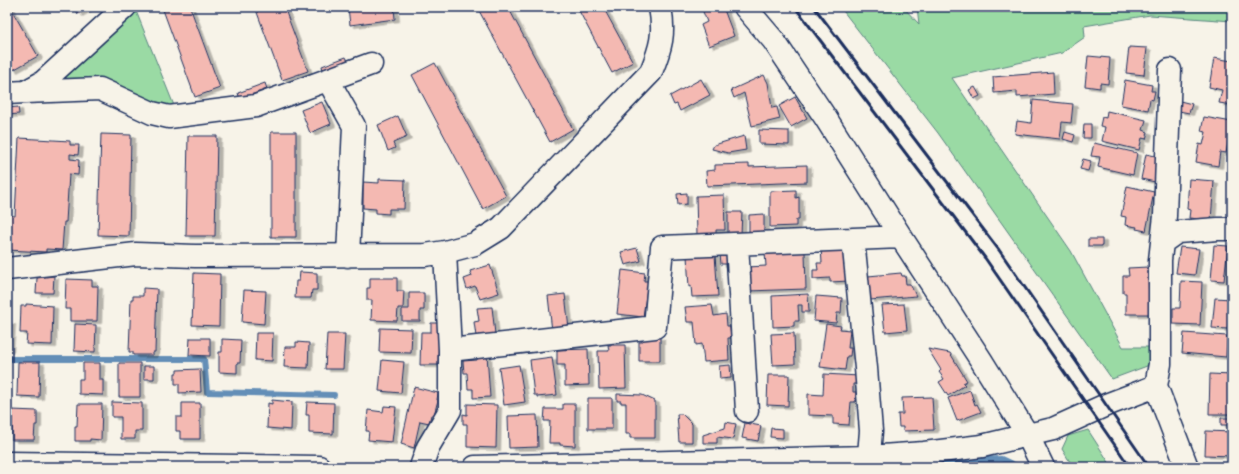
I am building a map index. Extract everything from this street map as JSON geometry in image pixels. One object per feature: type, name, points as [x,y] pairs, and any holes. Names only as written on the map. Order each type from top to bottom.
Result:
[{"type":"street","points":[[16,92],[44,82],[125,7]]},
{"type":"street","points":[[7,269],[136,254],[195,256],[425,255],[445,252],[475,244],[502,228],[652,72],[660,49],[663,29],[660,7]]},
{"type":"street","points":[[745,7],[774,41],[794,70],[981,360],[1027,434],[1043,467]]},
{"type":"street","points":[[16,92],[100,88],[152,113],[169,117],[256,106],[371,64]]},
{"type":"street","points":[[1170,70],[1165,216],[1160,260],[1160,364],[1156,386],[1187,467]]},
{"type":"street","points":[[328,80],[354,126],[348,256]]},
{"type":"street","points":[[1163,242],[1177,232],[1232,229]]},
{"type":"street","points":[[450,350],[655,326],[662,247],[901,237]]},
{"type":"street","points":[[853,239],[871,431],[868,462]]},
{"type":"street","points":[[737,244],[747,411]]},
{"type":"street","points":[[421,467],[428,447],[450,410],[450,350],[445,252]]},
{"type":"street","points":[[475,467],[868,462],[982,446],[1053,429],[1106,405],[1156,386]]},
{"type":"street","points":[[7,463],[319,467]]},
{"type":"green space","points":[[840,7],[903,7],[919,24],[917,7],[961,7],[961,10],[962,7],[1232,7],[1232,21],[1150,15],[1084,26],[1085,37],[1062,53],[952,78],[1071,251],[1123,347],[1155,347],[1147,366],[1112,379],[938,133]]},
{"type":"green space","points":[[136,11],[175,108],[62,84],[61,77]]},
{"type":"green space","points":[[1088,430],[1112,467],[1073,467],[1062,449],[1068,436]]},
{"type":"building","points":[[7,7],[10,7],[38,56],[13,70],[7,59]]},
{"type":"building","points":[[74,7],[90,7],[78,14]]},
{"type":"building","points":[[162,7],[190,7],[220,88],[195,97]]},
{"type":"building","points":[[255,7],[284,7],[308,71],[282,80]]},
{"type":"building","points":[[348,7],[394,7],[395,19],[350,25]]},
{"type":"building","points":[[477,7],[508,7],[573,129],[550,142]]},
{"type":"building","points":[[577,7],[603,7],[633,62],[612,73]]},
{"type":"building","points":[[707,7],[723,7],[734,36],[709,46],[701,25],[707,22],[702,9]]},
{"type":"building","points":[[1129,47],[1147,48],[1144,75],[1126,73]]},
{"type":"building","points":[[1088,56],[1110,58],[1108,84],[1100,83],[1100,88],[1085,86]]},
{"type":"building","points":[[346,57],[348,61],[323,70],[322,66]]},
{"type":"building","points":[[1214,58],[1232,61],[1232,105],[1219,103],[1222,90],[1209,87]]},
{"type":"building","points":[[435,63],[506,196],[483,209],[412,75]]},
{"type":"building","points":[[1053,72],[1054,94],[1017,97],[1017,91],[994,93],[993,77]]},
{"type":"building","points":[[764,75],[768,83],[772,108],[777,107],[780,119],[752,126],[744,93],[734,98],[731,90]]},
{"type":"building","points":[[701,79],[710,95],[680,111],[677,104],[674,105],[670,96]]},
{"type":"building","points":[[1125,80],[1152,85],[1151,91],[1155,91],[1153,100],[1150,99],[1148,110],[1121,105]]},
{"type":"building","points":[[265,83],[267,89],[240,99],[238,93]]},
{"type":"building","points":[[975,87],[980,96],[974,99],[969,90]]},
{"type":"building","points":[[795,97],[807,118],[791,127],[779,106]]},
{"type":"building","points":[[1033,100],[1073,104],[1071,123],[1062,122],[1060,139],[1015,134],[1017,121],[1031,123]]},
{"type":"building","points":[[1180,101],[1192,104],[1189,113],[1179,111]]},
{"type":"building","points":[[322,102],[331,124],[310,133],[301,110]]},
{"type":"building","points":[[18,107],[19,114],[7,115],[7,108]]},
{"type":"building","points":[[1107,111],[1146,120],[1143,130],[1148,132],[1146,139],[1142,138],[1139,150],[1102,141],[1105,127],[1100,126],[1102,117],[1106,118]]},
{"type":"building","points":[[398,116],[407,137],[393,143],[395,148],[388,151],[378,125]]},
{"type":"building","points":[[1204,117],[1232,122],[1226,153],[1220,152],[1218,166],[1196,162],[1199,144],[1203,145],[1206,132],[1201,131]]},
{"type":"building","points":[[1084,124],[1091,124],[1091,138],[1083,138]]},
{"type":"building","points":[[759,130],[789,131],[789,145],[759,144]]},
{"type":"building","points":[[271,132],[296,132],[296,237],[271,237]]},
{"type":"building","points":[[1065,132],[1075,135],[1073,142],[1063,139]]},
{"type":"building","points":[[101,134],[131,135],[129,236],[98,235]]},
{"type":"building","points":[[188,136],[217,136],[215,236],[186,236]]},
{"type":"building","points":[[744,136],[746,150],[728,153],[712,149],[714,145]]},
{"type":"building","points":[[19,138],[70,141],[70,145],[79,145],[78,155],[70,154],[70,159],[79,160],[78,175],[69,174],[66,222],[64,222],[62,250],[46,249],[46,252],[7,250],[7,215],[15,216]]},
{"type":"building","points":[[1094,143],[1137,153],[1133,175],[1098,167],[1100,157],[1091,156]]},
{"type":"building","points":[[1146,154],[1160,157],[1160,183],[1141,179]]},
{"type":"building","points":[[1083,159],[1091,161],[1088,171],[1080,169]]},
{"type":"building","points":[[749,164],[749,167],[807,165],[807,182],[707,186],[706,171],[715,170],[715,165]]},
{"type":"building","points":[[379,179],[405,180],[404,209],[389,209],[389,214],[376,213],[376,209],[363,208],[363,182],[379,183]]},
{"type":"building","points":[[1189,179],[1214,181],[1211,220],[1189,218],[1190,210],[1187,209]]},
{"type":"building","points":[[1127,186],[1154,192],[1146,231],[1136,229],[1137,227],[1125,225],[1126,217],[1121,216]]},
{"type":"building","points":[[796,190],[796,198],[799,197],[799,220],[796,220],[796,226],[770,227],[770,191]]},
{"type":"building","points":[[687,193],[687,204],[678,205],[677,194]]},
{"type":"building","points":[[724,195],[725,230],[716,230],[716,235],[697,235],[696,196]]},
{"type":"building","points":[[728,212],[742,212],[741,234],[728,234]]},
{"type":"building","points":[[764,214],[764,233],[749,233],[749,215]]},
{"type":"building","points":[[1088,239],[1102,239],[1102,246],[1088,246]]},
{"type":"building","points":[[1214,245],[1228,246],[1224,281],[1211,280]]},
{"type":"building","points":[[845,246],[849,281],[830,282],[830,278],[813,279],[813,270],[818,270],[817,263],[822,263],[821,248]]},
{"type":"building","points":[[1180,247],[1199,249],[1195,275],[1176,273]]},
{"type":"building","points":[[637,248],[641,261],[625,265],[621,252]]},
{"type":"building","points":[[805,252],[806,289],[748,291],[747,267],[766,266],[765,253]]},
{"type":"building","points":[[727,253],[728,264],[721,264],[720,254]]},
{"type":"building","points":[[715,255],[718,296],[692,297],[691,286],[689,287],[687,256]]},
{"type":"building","points":[[490,265],[499,293],[480,299],[475,286],[467,289],[464,279],[472,276],[470,271]]},
{"type":"building","points":[[1148,267],[1149,314],[1126,314],[1126,293],[1123,293],[1123,276],[1129,276],[1128,268]]},
{"type":"building","points":[[622,270],[645,273],[644,281],[648,281],[643,317],[617,314]]},
{"type":"building","points":[[300,272],[317,273],[317,290],[312,290],[311,298],[295,298],[296,281],[299,281]]},
{"type":"building","points":[[194,273],[220,274],[219,326],[192,325]]},
{"type":"building","points":[[901,273],[902,276],[905,276],[906,284],[910,284],[916,296],[870,300],[868,276]]},
{"type":"building","points":[[54,276],[53,293],[36,293],[37,278]]},
{"type":"building","points":[[370,278],[397,278],[397,291],[404,291],[403,308],[398,308],[397,321],[371,320],[372,300],[367,300],[367,288],[370,288]]},
{"type":"building","points":[[66,279],[92,280],[92,286],[98,286],[97,321],[70,321],[70,309],[65,309]]},
{"type":"building","points":[[1181,281],[1202,282],[1200,325],[1173,324],[1173,308],[1180,308]]},
{"type":"building","points":[[143,288],[157,289],[155,352],[153,352],[153,355],[133,355],[133,352],[129,352],[131,299],[133,299],[133,296],[143,296]]},
{"type":"building","points":[[244,290],[266,291],[264,324],[242,322]]},
{"type":"building","points":[[409,293],[424,293],[424,310],[420,310],[420,321],[402,321],[402,309],[409,309]]},
{"type":"building","points":[[565,294],[569,329],[552,331],[548,296]]},
{"type":"building","points":[[808,294],[809,312],[802,312],[802,305],[798,305],[799,321],[794,321],[794,326],[773,327],[772,296]]},
{"type":"building","points":[[816,296],[842,298],[841,313],[837,313],[836,323],[814,321]]},
{"type":"building","points":[[1215,298],[1231,299],[1228,329],[1212,328]]},
{"type":"building","points":[[26,304],[53,306],[52,345],[26,344],[27,333],[20,333],[21,306],[26,306]]},
{"type":"building","points":[[904,304],[907,330],[885,332],[882,305]]},
{"type":"building","points":[[712,305],[714,316],[726,314],[727,326],[730,326],[731,338],[728,338],[729,360],[704,362],[702,344],[696,345],[694,322],[687,322],[685,307]]},
{"type":"building","points":[[492,307],[495,334],[476,336],[474,322],[479,321],[477,308]]},
{"type":"building","points":[[7,322],[11,322],[9,350],[7,350]]},
{"type":"building","points":[[431,323],[439,323],[438,365],[420,365],[421,332],[431,332]]},
{"type":"building","points":[[75,324],[96,325],[95,352],[74,351]]},
{"type":"building","points":[[826,324],[841,326],[840,329],[850,330],[848,348],[851,348],[850,356],[847,356],[845,370],[820,367]]},
{"type":"building","points":[[380,328],[412,329],[411,353],[379,352]]},
{"type":"building","points":[[256,333],[273,333],[272,361],[255,360]]},
{"type":"building","points":[[794,333],[795,364],[773,365],[771,334]]},
{"type":"building","points":[[1184,333],[1227,336],[1226,357],[1182,353]]},
{"type":"building","points":[[327,334],[345,334],[343,369],[325,369]]},
{"type":"building","points":[[642,337],[660,337],[660,361],[639,361],[639,342],[642,342]]},
{"type":"building","points":[[190,338],[210,338],[210,356],[189,355]]},
{"type":"building","points":[[1232,338],[1232,361],[1230,360]]},
{"type":"building","points":[[222,339],[241,340],[240,363],[237,363],[237,373],[219,372],[219,352],[222,352]]},
{"type":"building","points":[[296,342],[309,343],[308,368],[284,367],[285,347],[296,347]]},
{"type":"building","points":[[608,345],[625,345],[626,388],[599,389],[598,351],[609,351]]},
{"type":"building","points":[[588,349],[589,385],[565,386],[565,365],[557,365],[557,350]]},
{"type":"building","points":[[928,349],[950,353],[967,381],[963,383],[965,385],[948,396],[939,382],[944,379],[939,372],[941,370]]},
{"type":"building","points":[[487,355],[490,397],[473,398],[473,389],[468,389],[467,373],[464,373],[463,361],[477,360],[477,356]]},
{"type":"building","points":[[552,357],[557,395],[537,397],[537,395],[534,395],[530,360]]},
{"type":"building","points":[[382,360],[404,362],[401,393],[379,391]]},
{"type":"building","points":[[18,362],[40,362],[39,397],[17,396]]},
{"type":"building","points":[[83,363],[100,363],[100,380],[103,380],[103,395],[79,394],[79,379],[83,379]]},
{"type":"building","points":[[119,363],[140,363],[140,397],[119,397]]},
{"type":"building","points":[[519,365],[525,402],[504,405],[499,368]]},
{"type":"building","points":[[730,365],[731,378],[720,379],[719,366]]},
{"type":"building","points":[[144,366],[154,366],[154,379],[144,379]]},
{"type":"building","points":[[200,369],[201,392],[179,393],[179,384],[175,384],[175,373],[177,373],[177,370]]},
{"type":"building","points":[[824,374],[859,376],[859,384],[853,384],[853,392],[856,392],[855,402],[851,402],[849,425],[833,424],[833,416],[808,415],[808,394],[823,395]]},
{"type":"building","points":[[1210,374],[1232,375],[1232,414],[1209,414]]},
{"type":"building","points":[[768,375],[789,375],[788,406],[767,405]]},
{"type":"building","points":[[414,387],[438,393],[438,400],[434,415],[431,415],[429,423],[420,421],[414,448],[401,444]]},
{"type":"building","points":[[970,390],[975,405],[977,404],[981,412],[957,421],[948,398]]},
{"type":"building","points":[[617,394],[642,395],[655,401],[655,438],[630,438],[630,434],[626,434],[626,403],[617,401]]},
{"type":"building","points":[[932,397],[934,430],[903,431],[903,427],[899,427],[898,414],[903,414],[902,398]]},
{"type":"building","points":[[588,398],[612,398],[612,429],[588,429]]},
{"type":"building","points":[[272,400],[292,402],[291,430],[267,428],[268,403],[272,404]]},
{"type":"building","points":[[112,402],[142,403],[142,431],[135,431],[135,439],[121,439],[121,417],[112,417]]},
{"type":"building","points":[[307,402],[334,403],[333,434],[309,433],[309,415],[306,415]]},
{"type":"building","points":[[182,403],[200,403],[200,439],[180,439],[180,431],[176,431],[176,417],[182,417]]},
{"type":"building","points":[[78,404],[102,404],[101,440],[90,439],[90,441],[75,441],[75,426],[77,426]]},
{"type":"building","points":[[467,404],[497,405],[496,448],[467,447],[467,424],[463,424],[463,414],[467,415]]},
{"type":"building","points":[[563,404],[575,404],[575,446],[560,445],[560,443],[549,443],[550,421],[544,421],[545,409],[563,409]]},
{"type":"building","points":[[384,406],[396,407],[392,442],[368,440],[369,431],[366,431],[368,410],[383,412]]},
{"type":"building","points":[[12,410],[37,411],[37,425],[35,425],[34,440],[12,440]]},
{"type":"building","points":[[677,414],[682,414],[692,424],[692,442],[679,442]]},
{"type":"building","points":[[537,415],[538,447],[509,448],[508,416]]},
{"type":"building","points":[[1221,418],[1232,418],[1232,425],[1221,425]]},
{"type":"building","points":[[726,422],[736,424],[733,439],[717,437],[717,443],[703,443],[703,435],[725,428]]},
{"type":"building","points":[[745,423],[761,426],[758,441],[742,438]]},
{"type":"building","points":[[771,428],[783,429],[783,438],[770,437]]},
{"type":"building","points":[[1206,431],[1232,432],[1232,456],[1205,455]]},
{"type":"waterway","points":[[7,359],[204,359],[207,392],[334,395]]},
{"type":"waterway","points":[[938,462],[1001,459],[1014,465],[1015,467]]},
{"type":"railway","points":[[795,7],[985,258],[1130,467]]},
{"type":"railway","points":[[814,7],[999,250],[1149,467]]}]
